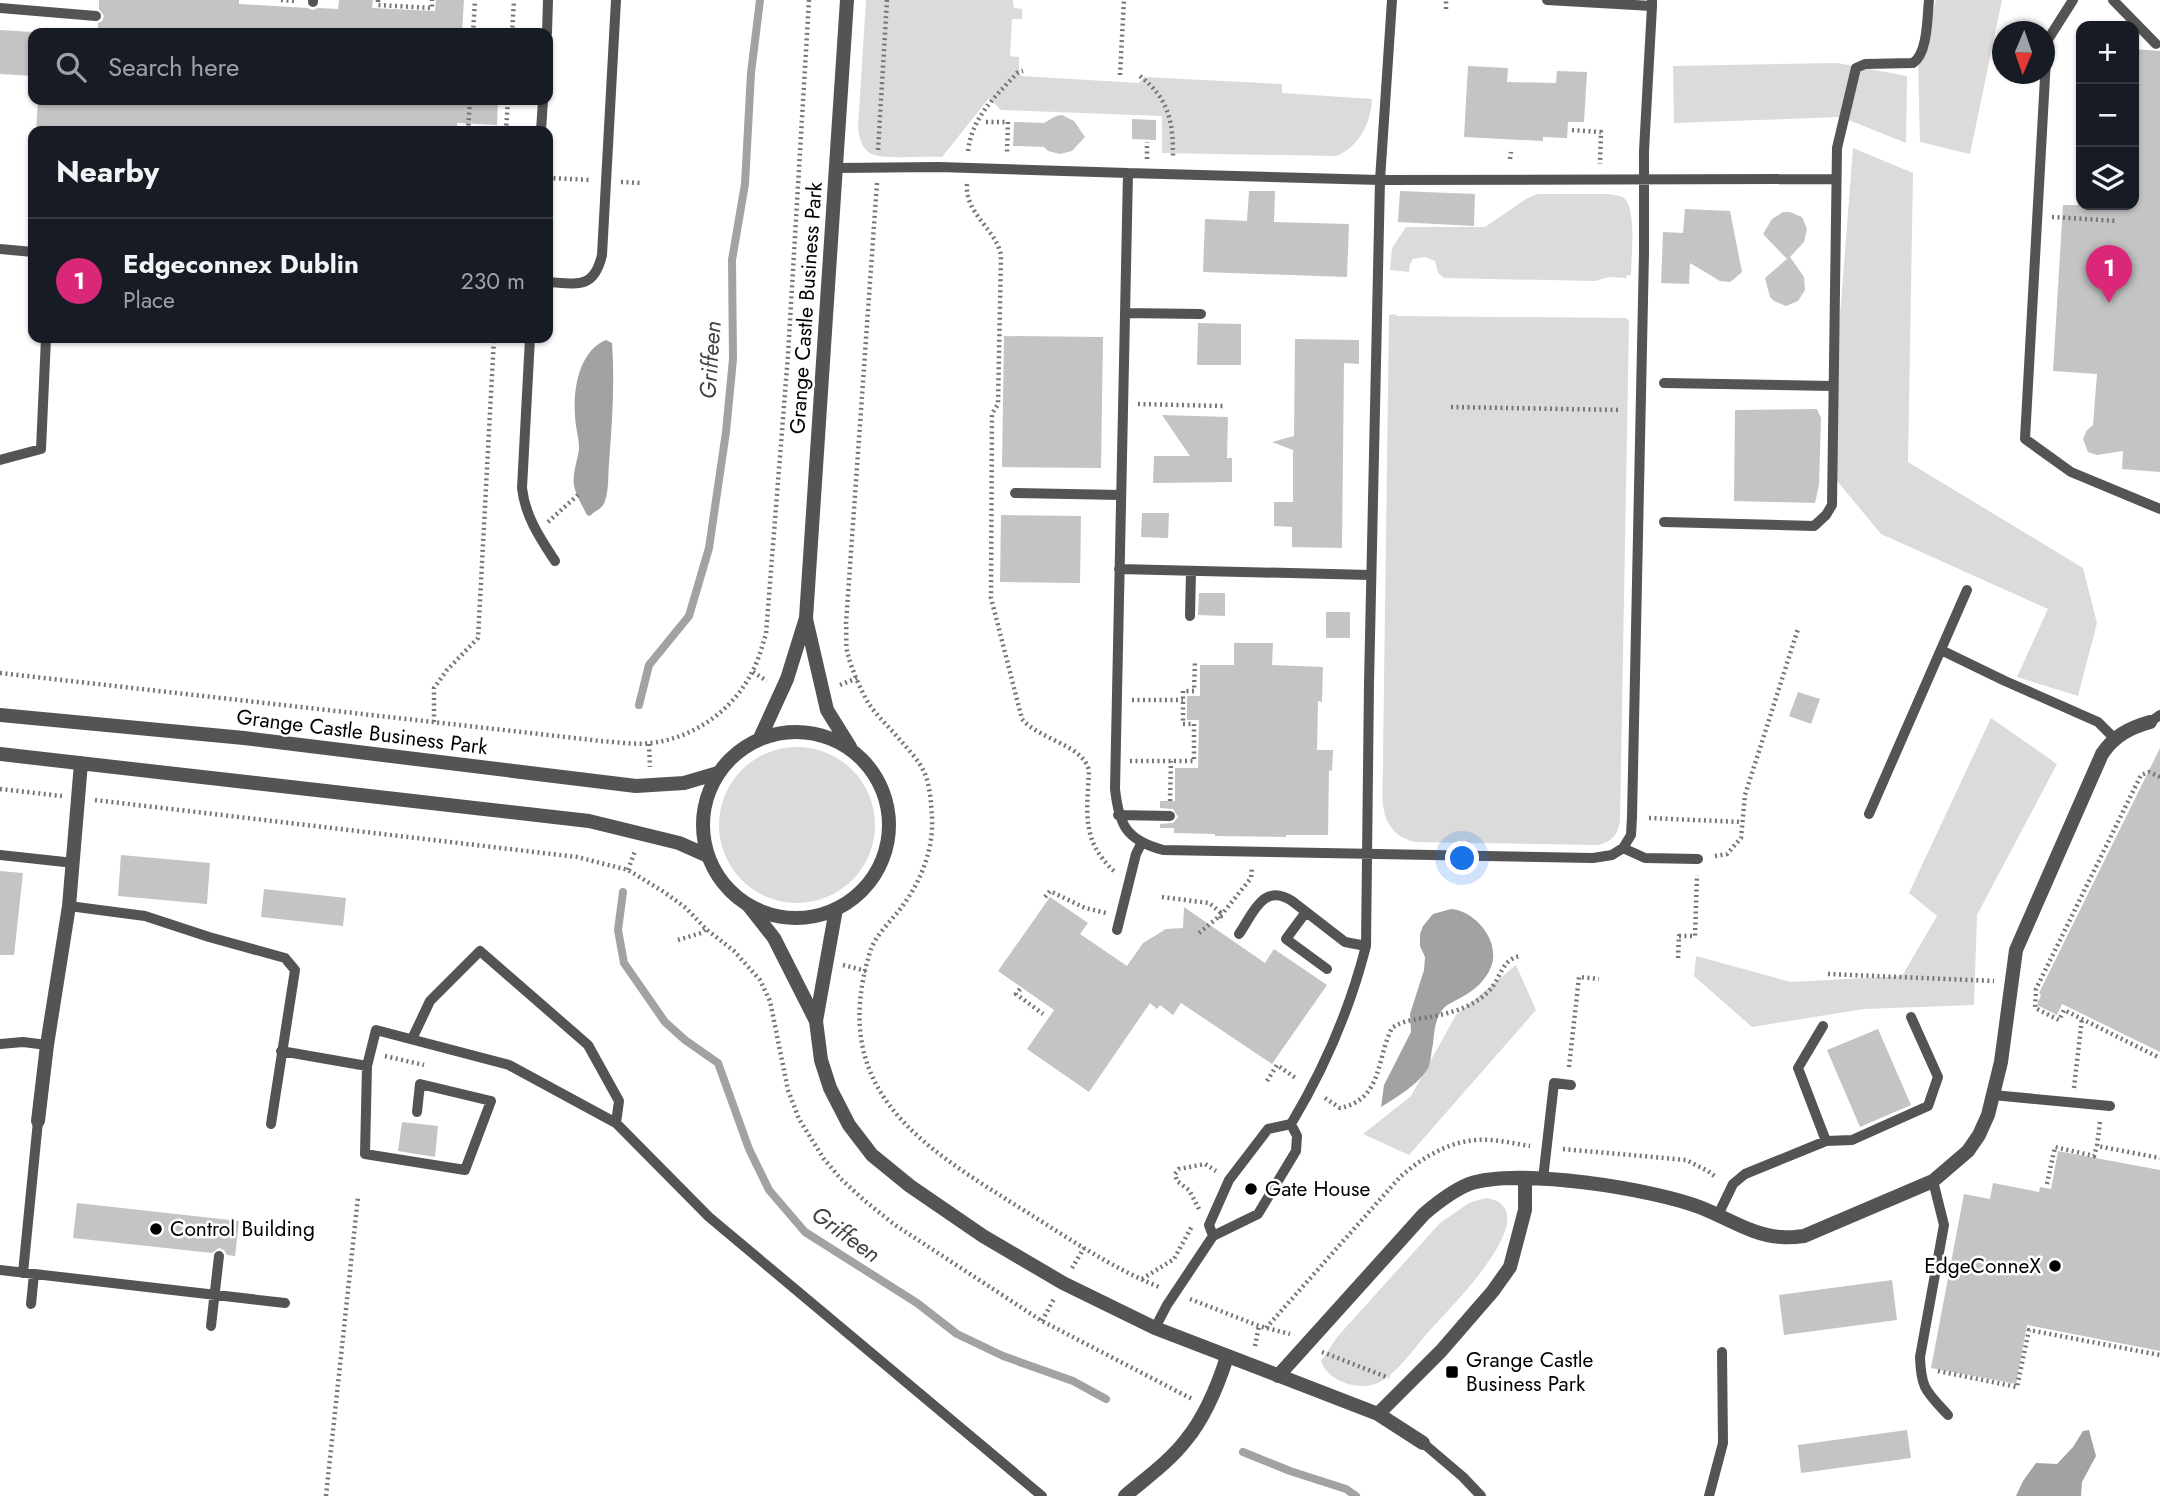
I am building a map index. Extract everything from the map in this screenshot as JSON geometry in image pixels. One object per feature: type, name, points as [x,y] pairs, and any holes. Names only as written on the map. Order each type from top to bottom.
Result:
[{"type":"street","name":"Grange Castle Business Park","points":[[760,738],[787,679],[806,618],[846,0]]},
{"type":"street","name":"Grange Castle Business Park","points":[[806,618],[827,710],[850,749]]},
{"type":"street","name":"Grange Castle Business Park","points":[[0,715],[244,738],[636,786],[684,783],[718,773]]},
{"type":"street","points":[[1278,1376],[1424,1214],[1469,1184],[1525,1178],[1614,1187],[1660,1195],[1702,1208],[1762,1233],[1781,1237],[1804,1236],[1933,1181],[1968,1151],[1988,1115],[2000,1062],[2016,950],[2102,754],[2114,738],[2131,727],[2157,720]]},
{"type":"street","points":[[747,905],[775,916],[806,918],[836,909],[859,894],[876,873],[887,847],[889,820],[884,792],[870,768],[850,749],[825,736],[798,731],[760,738],[739,750],[718,773],[707,795],[702,820],[706,855],[724,884],[747,905],[774,937],[816,1021]]},
{"type":"street","points":[[0,754],[589,821],[679,843],[706,855]]},
{"type":"street","points":[[38,1121],[69,906],[81,763]]},
{"type":"street","points":[[836,909],[816,1021],[821,1060],[830,1088],[849,1125],[872,1155],[910,1186],[983,1236],[1063,1283],[1155,1328],[1378,1415],[1423,1443]]},
{"type":"street","points":[[1378,1415],[1441,1351],[1510,1267],[1525,1210],[1525,1178]]},
{"type":"street","points":[[1125,1496],[1188,1439],[1207,1406],[1227,1357]]},
{"type":"lane","points":[[547,28],[548,0]]},
{"type":"lane","points":[[553,282],[586,282],[596,274],[602,255],[617,0]]},
{"type":"lane","points":[[1213,1236],[1209,1226],[1229,1180],[1268,1129],[1291,1124],[1329,1055],[1366,946],[1380,180],[1392,0]]},
{"type":"lane","points":[[1128,173],[1115,760],[1118,815],[1124,827],[1147,846],[1163,850],[1593,858],[1612,855],[1623,848],[1631,835],[1632,817],[1644,151],[1652,3],[1547,0]]},
{"type":"lane","points":[[1664,522],[1814,526],[1832,505],[1837,148],[1856,68],[1865,64],[1913,64],[1919,60],[1924,45],[1929,0]]},
{"type":"lane","points":[[2073,0],[2047,41],[2025,439],[2071,472],[2160,509]]},
{"type":"lane","points":[[2113,0],[2155,44]]},
{"type":"lane","points":[[0,8],[96,16]]},
{"type":"lane","points":[[541,126],[543,105]]},
{"type":"lane","points":[[836,168],[1007,169],[1380,180],[1836,179]]},
{"type":"lane","points":[[0,249],[28,251]]},
{"type":"lane","points":[[1125,313],[1201,314]]},
{"type":"lane","points":[[0,460],[41,449],[46,343]]},
{"type":"lane","points":[[530,343],[522,488],[530,517],[555,561]]},
{"type":"lane","points":[[1664,383],[1833,386]]},
{"type":"lane","points":[[1015,494],[1121,495]]},
{"type":"lane","points":[[1119,569],[1371,575]]},
{"type":"lane","points":[[1190,616],[1191,571]]},
{"type":"lane","points":[[1869,814],[1967,590]]},
{"type":"lane","points":[[1941,649],[2004,681],[2098,722],[2114,738]]},
{"type":"lane","points":[[1118,815],[1170,816]]},
{"type":"lane","points":[[1117,930],[1136,854],[1142,842]]},
{"type":"lane","points":[[1623,848],[1645,859],[1698,859]]},
{"type":"lane","points":[[0,855],[74,863]]},
{"type":"lane","points":[[1239,934],[1263,899],[1269,895],[1286,897],[1345,942],[1366,946]]},
{"type":"lane","points":[[69,906],[145,916],[285,958],[295,970],[271,1124]]},
{"type":"lane","points":[[1306,912],[1286,939],[1327,969]]},
{"type":"lane","points":[[412,1039],[430,1001],[480,951],[589,1045],[619,1101],[616,1123]]},
{"type":"lane","points":[[1718,1215],[1733,1184],[1745,1174],[1826,1140],[1852,1140],[1928,1106],[1937,1077],[1911,1017]]},
{"type":"lane","points":[[1823,1026],[1798,1068],[1826,1140]]},
{"type":"lane","points":[[417,1112],[420,1084],[491,1101],[465,1170],[365,1154],[368,1066],[376,1030],[509,1065],[616,1123],[709,1217],[1042,1496]]},
{"type":"lane","points":[[0,1044],[23,1042],[47,1045]]},
{"type":"lane","points":[[281,1051],[368,1066]]},
{"type":"lane","points":[[1543,1179],[1554,1083],[1569,1085]]},
{"type":"lane","points":[[1993,1095],[2110,1106]]},
{"type":"lane","points":[[31,1304],[29,1273],[38,1121]]},
{"type":"lane","points":[[1155,1328],[1167,1305],[1213,1236],[1258,1214],[1296,1152],[1297,1136],[1291,1124]]},
{"type":"lane","points":[[1933,1181],[1944,1225],[1920,1368],[1924,1389],[1948,1415]]},
{"type":"lane","points":[[211,1326],[219,1256]]},
{"type":"lane","points":[[0,1270],[285,1303]]},
{"type":"lane","points":[[1709,1496],[1723,1443],[1722,1352]]},
{"type":"lane","points":[[1423,1443],[1463,1477],[1480,1496]]},
{"type":"path","points":[[378,0],[377,5],[432,8],[432,0]]},
{"type":"path","points":[[474,28],[475,0]]},
{"type":"path","points":[[512,28],[514,0]]},
{"type":"path","points":[[0,673],[601,741],[649,744],[682,736],[709,721],[724,708],[753,672],[766,634],[788,355],[809,0]]},
{"type":"path","points":[[877,157],[887,0]]},
{"type":"path","points":[[1120,75],[1124,0]]},
{"type":"path","points":[[1446,0],[1446,9]]},
{"type":"path","points":[[1140,76],[1150,84],[1168,108],[1173,129],[1172,174]]},
{"type":"path","points":[[468,126],[470,105]]},
{"type":"path","points":[[506,126],[508,105]]},
{"type":"path","points":[[986,122],[1008,122],[1007,169]]},
{"type":"path","points":[[1572,130],[1601,132],[1599,178]]},
{"type":"path","points":[[1510,159],[1511,152]]},
{"type":"path","points":[[876,188],[846,624],[847,654],[869,704],[925,774],[932,819],[931,841],[924,870],[914,890],[870,950],[860,1000],[861,1037],[868,1065],[879,1091],[906,1127],[972,1178],[1084,1248],[1149,1283]]},
{"type":"path","points":[[2037,216],[2117,221]]},
{"type":"path","points":[[434,722],[434,688],[447,670],[478,638],[494,343]]},
{"type":"path","points":[[1123,404],[1225,406]]},
{"type":"path","points":[[1451,407],[1621,410]]},
{"type":"path","points":[[563,509],[580,493]]},
{"type":"path","points":[[1678,958],[1679,936],[1695,936],[1698,859],[1727,854],[1741,838],[1745,795],[1798,629]]},
{"type":"path","points":[[1115,760],[1194,761],[1194,724],[1183,724],[1183,691],[1194,691],[1195,660]]},
{"type":"path","points":[[836,687],[857,678]]},
{"type":"path","points":[[1117,700],[1183,700]]},
{"type":"path","points":[[649,744],[650,768]]},
{"type":"path","points":[[1170,816],[1171,761]]},
{"type":"path","points":[[2160,777],[2150,772],[2141,775],[2036,989],[2035,1008],[2059,1020],[2064,1010],[2160,1058]]},
{"type":"path","points":[[0,789],[60,796]]},
{"type":"path","points":[[86,799],[577,857],[628,870],[636,848]]},
{"type":"path","points":[[1632,817],[1742,822]]},
{"type":"path","points":[[1199,933],[1221,919],[1251,878],[1252,867]]},
{"type":"path","points":[[1045,897],[1050,891],[1085,908],[1110,914]]},
{"type":"path","points":[[1162,897],[1209,903],[1220,912],[1221,919]]},
{"type":"path","points":[[678,940],[706,929]]},
{"type":"path","points":[[1267,1081],[1277,1065],[1340,1108],[1351,1105],[1374,1083],[1392,1028],[1406,1021],[1447,1014],[1470,1004],[1488,992],[1507,961],[1521,956]]},
{"type":"path","points":[[842,965],[866,971]]},
{"type":"path","points":[[1828,974],[1994,981]]},
{"type":"path","points":[[1569,1085],[1579,976],[1599,979]]},
{"type":"path","points":[[1020,989],[1016,994],[1043,1014]]},
{"type":"path","points":[[1266,1328],[1399,1177],[1418,1162],[1438,1150],[1462,1142],[1489,1140],[1521,1144]]},
{"type":"path","points":[[2047,1184],[2055,1147],[2095,1156],[2097,1146]]},
{"type":"path","points":[[1561,1149],[1686,1160],[1708,1171],[1730,1190]]},
{"type":"path","points":[[1200,1211],[1189,1190],[1177,1181],[1175,1174],[1179,1169],[1205,1164],[1229,1180]]},
{"type":"path","points":[[326,1496],[358,1197]]},
{"type":"path","points":[[1142,1280],[1174,1259],[1194,1222]]},
{"type":"path","points":[[1199,1303],[1259,1326],[1289,1333]]},
{"type":"path","points":[[1255,1345],[1259,1326]]},
{"type":"path","points":[[1920,1368],[2017,1387],[2029,1330],[2160,1354]]},
{"type":"path","points":[[1321,1352],[1388,1378]]},
{"type":"shaded area","points":[[866,0],[1013,0],[1014,8],[1022,9],[1022,19],[1012,19],[1010,56],[1019,57],[1021,76],[1139,83],[1144,77],[1282,84],[1282,93],[1372,99],[1369,117],[1357,140],[1336,156],[1162,153],[1162,116],[1001,110],[989,98],[942,157],[874,155],[860,140],[858,127]]},
{"type":"shaded area","points":[[1936,0],[2002,0],[1998,21],[1992,21],[1992,48],[1970,154],[1920,142],[1918,60]]},
{"type":"shaded area","points":[[1837,63],[1907,76],[1906,143],[1841,117],[1674,123],[1673,66]]},
{"type":"shaded area","points":[[1853,148],[1913,173],[1908,462],[2083,568],[2097,623],[2078,696],[2017,677],[2048,609],[1881,534],[1828,470]]},
{"type":"shaded area","points":[[1537,194],[1608,194],[1624,198],[1632,223],[1631,275],[1626,278],[1609,277],[1595,281],[1444,278],[1438,273],[1435,261],[1425,257],[1413,259],[1409,272],[1390,270],[1392,248],[1406,227],[1485,227]]},
{"type":"shaded area","points":[[1389,315],[1626,318],[1629,321],[1620,821],[1616,834],[1607,842],[1597,845],[1414,842],[1392,829],[1386,819],[1382,784]]},
{"type":"shaded area","points":[[606,340],[612,343],[613,373],[608,487],[604,504],[590,516],[587,515],[574,486],[579,448],[575,394],[580,372],[589,353]]},
{"type":"shaded area","points":[[1991,718],[2057,764],[1977,915],[1974,1005],[1864,1009],[1752,1027],[1694,976],[1696,956],[1791,982],[1902,976],[1937,916],[1909,893]]},
{"type":"shaded area","points":[[797,747],[827,753],[852,770],[869,795],[875,825],[869,855],[852,880],[827,897],[797,903],[767,897],[742,880],[725,855],[719,825],[725,795],[742,770],[767,753]]},
{"type":"shaded area","points":[[1451,909],[1469,915],[1484,929],[1492,948],[1491,967],[1475,988],[1447,1005],[1440,1013],[1429,1065],[1423,1076],[1381,1107],[1384,1085],[1411,1032],[1410,1014],[1424,970],[1425,957],[1420,946],[1420,934],[1433,914]]},
{"type":"shaded area","points":[[1516,965],[1536,1010],[1409,1155],[1363,1134],[1411,1096],[1456,1015]]},
{"type":"shaded area","points":[[1486,1198],[1501,1204],[1507,1216],[1505,1231],[1497,1249],[1469,1287],[1408,1357],[1387,1378],[1372,1385],[1354,1385],[1330,1375],[1321,1361],[1338,1336],[1440,1223],[1469,1203]]},
{"type":"shaded area","points":[[2089,1430],[2096,1456],[2082,1482],[2081,1496],[2016,1496],[2036,1463],[2057,1464],[2083,1431]]},
{"type":"building","points":[[99,0],[239,0],[239,4],[312,10],[338,9],[339,0],[373,0],[372,8],[435,11],[436,0],[464,0],[462,28],[98,28],[98,23],[104,16],[99,9]]},
{"type":"building","points":[[0,30],[28,32],[28,76],[0,74]]},
{"type":"building","points":[[2139,49],[2160,51],[2160,472],[2122,469],[2123,451],[2097,455],[2088,452],[2083,439],[2093,425],[2097,374],[2053,371],[2063,205],[2076,205],[2076,210],[2139,210]]},
{"type":"building","points":[[1468,66],[1508,68],[1507,82],[1556,83],[1557,71],[1587,72],[1584,122],[1568,122],[1567,138],[1543,137],[1543,141],[1464,137]]},
{"type":"building","points":[[38,105],[498,105],[497,125],[36,126]]},
{"type":"building","points":[[1062,115],[1074,121],[1085,137],[1072,151],[1060,154],[1044,147],[1013,146],[1014,122],[1044,123]]},
{"type":"building","points":[[1132,119],[1156,120],[1156,140],[1132,139]]},
{"type":"building","points":[[1249,191],[1275,191],[1274,222],[1349,224],[1347,277],[1203,272],[1205,219],[1247,221]]},
{"type":"building","points":[[1400,191],[1475,194],[1474,226],[1398,222]]},
{"type":"building","points":[[1685,209],[1730,211],[1742,272],[1730,282],[1720,281],[1690,263],[1689,284],[1661,283],[1663,232],[1683,233]]},
{"type":"building","points":[[1783,212],[1802,217],[1807,229],[1804,242],[1790,257],[1804,277],[1805,290],[1798,301],[1786,306],[1770,297],[1765,278],[1787,259],[1763,234],[1772,219]]},
{"type":"building","points":[[1198,323],[1241,324],[1241,365],[1197,365]]},
{"type":"building","points":[[1004,336],[1103,337],[1101,468],[1002,467]]},
{"type":"building","points":[[1295,339],[1359,340],[1359,364],[1344,363],[1342,548],[1292,547],[1292,527],[1274,526],[1274,502],[1293,502],[1293,450],[1272,442],[1294,436]]},
{"type":"building","points":[[1817,409],[1821,418],[1819,485],[1815,503],[1734,501],[1735,410]]},
{"type":"building","points":[[1162,415],[1228,417],[1227,458],[1232,458],[1232,482],[1153,483],[1154,456],[1190,456]]},
{"type":"building","points":[[1142,513],[1169,513],[1168,538],[1141,537]]},
{"type":"building","points":[[1001,515],[1081,516],[1080,583],[1000,582]]},
{"type":"building","points":[[1199,593],[1225,593],[1225,616],[1198,615]]},
{"type":"building","points":[[1326,612],[1350,612],[1350,638],[1326,638]]},
{"type":"building","points":[[1234,643],[1273,643],[1272,665],[1323,667],[1322,702],[1318,701],[1317,750],[1333,750],[1332,771],[1329,770],[1328,835],[1215,836],[1174,833],[1174,828],[1160,828],[1160,824],[1173,823],[1178,817],[1173,809],[1160,808],[1160,801],[1175,801],[1175,768],[1198,768],[1199,720],[1187,720],[1187,696],[1200,696],[1200,665],[1234,665]]},
{"type":"building","points":[[1798,692],[1820,699],[1811,724],[1789,716]]},
{"type":"building","points":[[2160,748],[2160,1052],[2062,1004],[2057,1015],[2037,1005],[2041,995],[2039,993]]},
{"type":"building","points":[[121,855],[210,863],[207,904],[118,896]]},
{"type":"building","points":[[0,871],[23,873],[14,955],[0,955]]},
{"type":"building","points":[[264,889],[346,898],[343,926],[261,917]]},
{"type":"building","points":[[1050,897],[1088,923],[1080,934],[1127,966],[1143,943],[1166,929],[1183,928],[1184,907],[1265,963],[1274,949],[1327,985],[1272,1064],[1181,1003],[1173,1015],[1160,1005],[1157,1009],[1150,1003],[1089,1092],[1027,1049],[1054,1010],[998,971]]},
{"type":"building","points":[[1878,1029],[1911,1105],[1860,1127],[1827,1050]]},
{"type":"building","points":[[402,1122],[438,1126],[435,1157],[398,1151]]},
{"type":"building","name":"EdgeConneX","points":[[2058,1151],[2160,1170],[2160,1351],[2027,1325],[2016,1384],[1931,1368],[1964,1194],[1990,1199],[1993,1183],[2039,1192],[2040,1187],[2051,1189]]},
{"type":"building","name":"Control Building","points":[[77,1203],[239,1221],[235,1256],[227,1255],[219,1248],[212,1253],[73,1238]]},
{"type":"building","points":[[1892,1280],[1897,1320],[1784,1335],[1779,1295]]},
{"type":"building","points":[[1907,1430],[1911,1458],[1801,1473],[1798,1445]]},
{"type":"waterway","name":"Griffeen","points":[[639,705],[649,665],[689,616],[709,548],[726,432],[733,359],[732,260],[745,184],[751,73],[760,0]]},
{"type":"waterway","name":"Griffeen","points":[[623,892],[618,930],[624,963],[665,1022],[718,1063],[749,1149],[769,1190],[805,1232],[917,1303],[957,1334],[1003,1356],[1073,1381],[1106,1399]]},
{"type":"waterway","name":"Griffeen","points":[[1243,1452],[1346,1489],[1356,1496]]},
{"type":"place","name":"Edgeconnex Dublin","points":[[2109,303]]},
{"type":"place","name":"Gate House","points":[[1251,1189]]},
{"type":"place","name":"Control Building","points":[[156,1229]]},
{"type":"place","name":"EdgeConneX","points":[[2055,1266]]},
{"type":"place","name":"Grange Castle Business Park","points":[[1452,1372]]}]
